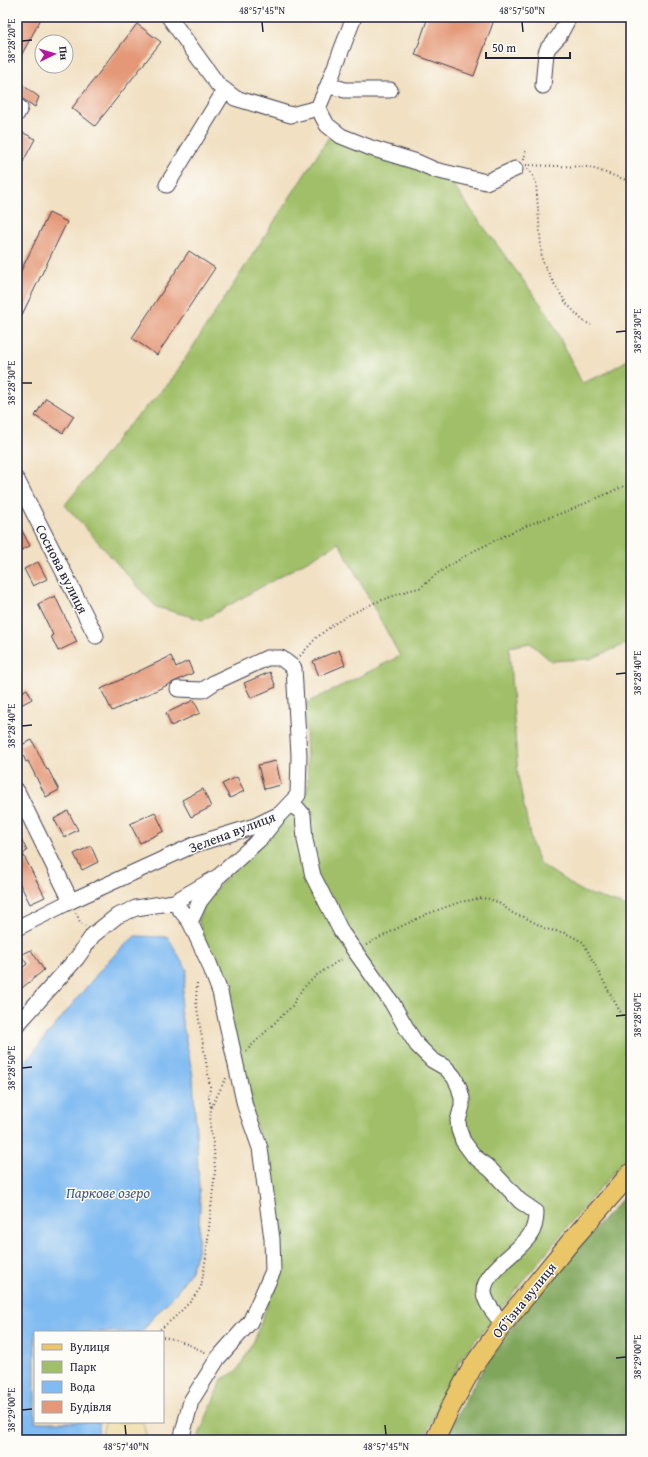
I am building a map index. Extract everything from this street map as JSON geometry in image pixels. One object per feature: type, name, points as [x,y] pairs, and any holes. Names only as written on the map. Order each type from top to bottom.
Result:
[{"type":"main road","name":"Об’їзна вулиця","points":[[435,1440],[449,1410],[473,1366],[503,1324],[572,1240],[631,1173]]},
{"type":"street","points":[[169,17],[218,85],[235,98],[291,115],[318,108]]},
{"type":"street","points":[[354,17],[318,108],[326,125],[340,136],[371,148],[417,162],[435,170],[486,182],[520,167]]},
{"type":"street","points":[[543,86],[546,54],[548,48],[559,36],[569,17]]},
{"type":"street","points":[[328,85],[345,90],[390,90]]},
{"type":"street","points":[[167,186],[225,90]]},
{"type":"street","points":[[17,106],[20,108],[17,114]]},
{"type":"street","name":"Соснова вулиця","points":[[17,480],[96,636]]},
{"type":"street","points":[[178,689],[203,690],[215,682],[267,658],[281,658],[294,668]]},
{"type":"street","name":"Зелена вулиця","points":[[17,928],[71,901],[196,844],[255,826],[285,810],[298,795],[299,755],[294,668]]},
{"type":"street","points":[[17,791],[71,901]]},
{"type":"street","points":[[190,922],[200,901],[219,876],[260,839],[285,810],[298,809],[304,815],[305,840],[313,876],[342,933],[392,1003],[417,1045],[432,1060],[446,1068],[454,1076],[462,1098],[462,1106],[458,1122],[463,1141],[474,1156],[491,1170],[520,1201],[536,1212],[536,1221],[530,1235],[496,1268],[487,1282],[484,1292],[488,1304],[503,1324]]},
{"type":"street","points":[[17,1025],[77,958],[93,935],[117,916],[136,908],[158,903],[174,902],[219,876]]},
{"type":"street","points":[[174,902],[190,922],[209,963],[220,992],[234,1063],[245,1106],[260,1148],[272,1239],[273,1271],[250,1322],[218,1358],[191,1401],[181,1440]]},
{"type":"path","points":[[520,167],[526,148]]},
{"type":"path","points":[[520,167],[589,167],[631,183]]},
{"type":"path","points":[[520,167],[532,174],[536,183],[542,260],[566,303],[583,321],[591,325]]},
{"type":"path","points":[[294,668],[302,653],[316,638],[349,615],[381,600],[420,588],[449,566],[472,552],[514,531],[568,511],[631,483]]},
{"type":"path","points":[[211,1108],[234,1063],[292,1006],[302,989],[317,975],[396,928],[427,914],[473,899],[490,899],[499,903],[514,914],[524,917],[546,929],[565,933],[583,942],[606,988],[626,1022],[631,1027]]},
{"type":"path","points":[[71,901],[80,922],[93,935]]},
{"type":"path","points":[[158,1331],[191,1301],[201,1287],[206,1258],[215,1171],[214,1149],[210,1126],[210,1086],[196,1002],[196,983]]},
{"type":"path","points":[[164,1336],[178,1340],[218,1358]]},
{"type":"green space","points":[[329,137],[447,177],[548,314],[582,383],[604,374],[631,358],[631,644],[628,643],[590,659],[551,661],[530,643],[509,647],[518,776],[531,841],[539,863],[583,892],[618,903],[631,909],[631,1152],[571,1222],[462,1357],[423,1440],[197,1440],[222,1379],[237,1371],[255,1339],[273,1289],[277,1269],[274,1183],[255,1121],[224,996],[198,920],[206,900],[300,799],[308,788],[305,704],[400,656],[339,543],[203,620],[156,607],[65,505],[127,427],[170,382]]},
{"type":"green space","points":[[631,1189],[631,1440],[445,1440],[475,1383],[519,1318],[555,1274]]},
{"type":"sand","points":[[105,1423],[143,1423],[147,1440],[101,1440]]},
{"type":"water","name":"Паркове озеро","points":[[135,936],[168,937],[187,970],[180,1010],[193,1076],[200,1205],[198,1248],[191,1271],[175,1294],[143,1331],[34,1331],[34,1423],[100,1423],[97,1440],[17,1440],[17,1072],[107,962]]},
{"type":"building","points":[[17,17],[42,17],[17,63]]},
{"type":"building","points":[[428,17],[495,17],[474,76],[415,55]]},
{"type":"building","points":[[137,24],[161,42],[95,126],[72,108]]},
{"type":"building","points":[[17,81],[39,97],[35,107],[17,95]]},
{"type":"building","points":[[22,132],[35,139],[17,173],[17,142]]},
{"type":"building","points":[[49,213],[67,222],[17,325],[17,279]]},
{"type":"building","points":[[189,251],[215,268],[157,355],[132,338]]},
{"type":"building","points":[[46,398],[74,416],[63,433],[35,416]]},
{"type":"building","points":[[17,521],[30,546],[17,552]]},
{"type":"building","points":[[38,562],[47,579],[33,586],[24,569]]},
{"type":"building","points":[[55,596],[77,642],[58,651],[51,636],[53,635],[38,604]]},
{"type":"building","points":[[339,650],[345,665],[319,676],[313,661]]},
{"type":"building","points":[[171,656],[176,667],[188,661],[193,673],[112,711],[101,689]]},
{"type":"building","points":[[270,672],[276,687],[251,698],[244,683]]},
{"type":"building","points":[[27,689],[32,699],[17,707],[17,695]]},
{"type":"building","points":[[194,700],[200,713],[171,726],[166,713]]},
{"type":"building","points":[[32,740],[59,790],[46,797],[28,761],[26,762],[19,746]]},
{"type":"building","points":[[276,761],[281,785],[264,789],[258,765]]},
{"type":"building","points":[[237,777],[244,791],[230,798],[222,784]]},
{"type":"building","points":[[203,789],[211,807],[191,817],[182,800]]},
{"type":"building","points":[[68,811],[78,830],[64,837],[54,819]]},
{"type":"building","points":[[155,812],[164,831],[140,843],[130,824]]},
{"type":"building","points":[[17,830],[27,851],[23,854],[45,897],[30,904],[17,878]]},
{"type":"building","points":[[91,846],[98,862],[82,870],[74,854]]},
{"type":"building","points":[[31,950],[44,970],[17,992],[17,972],[27,964],[21,955]]}]
